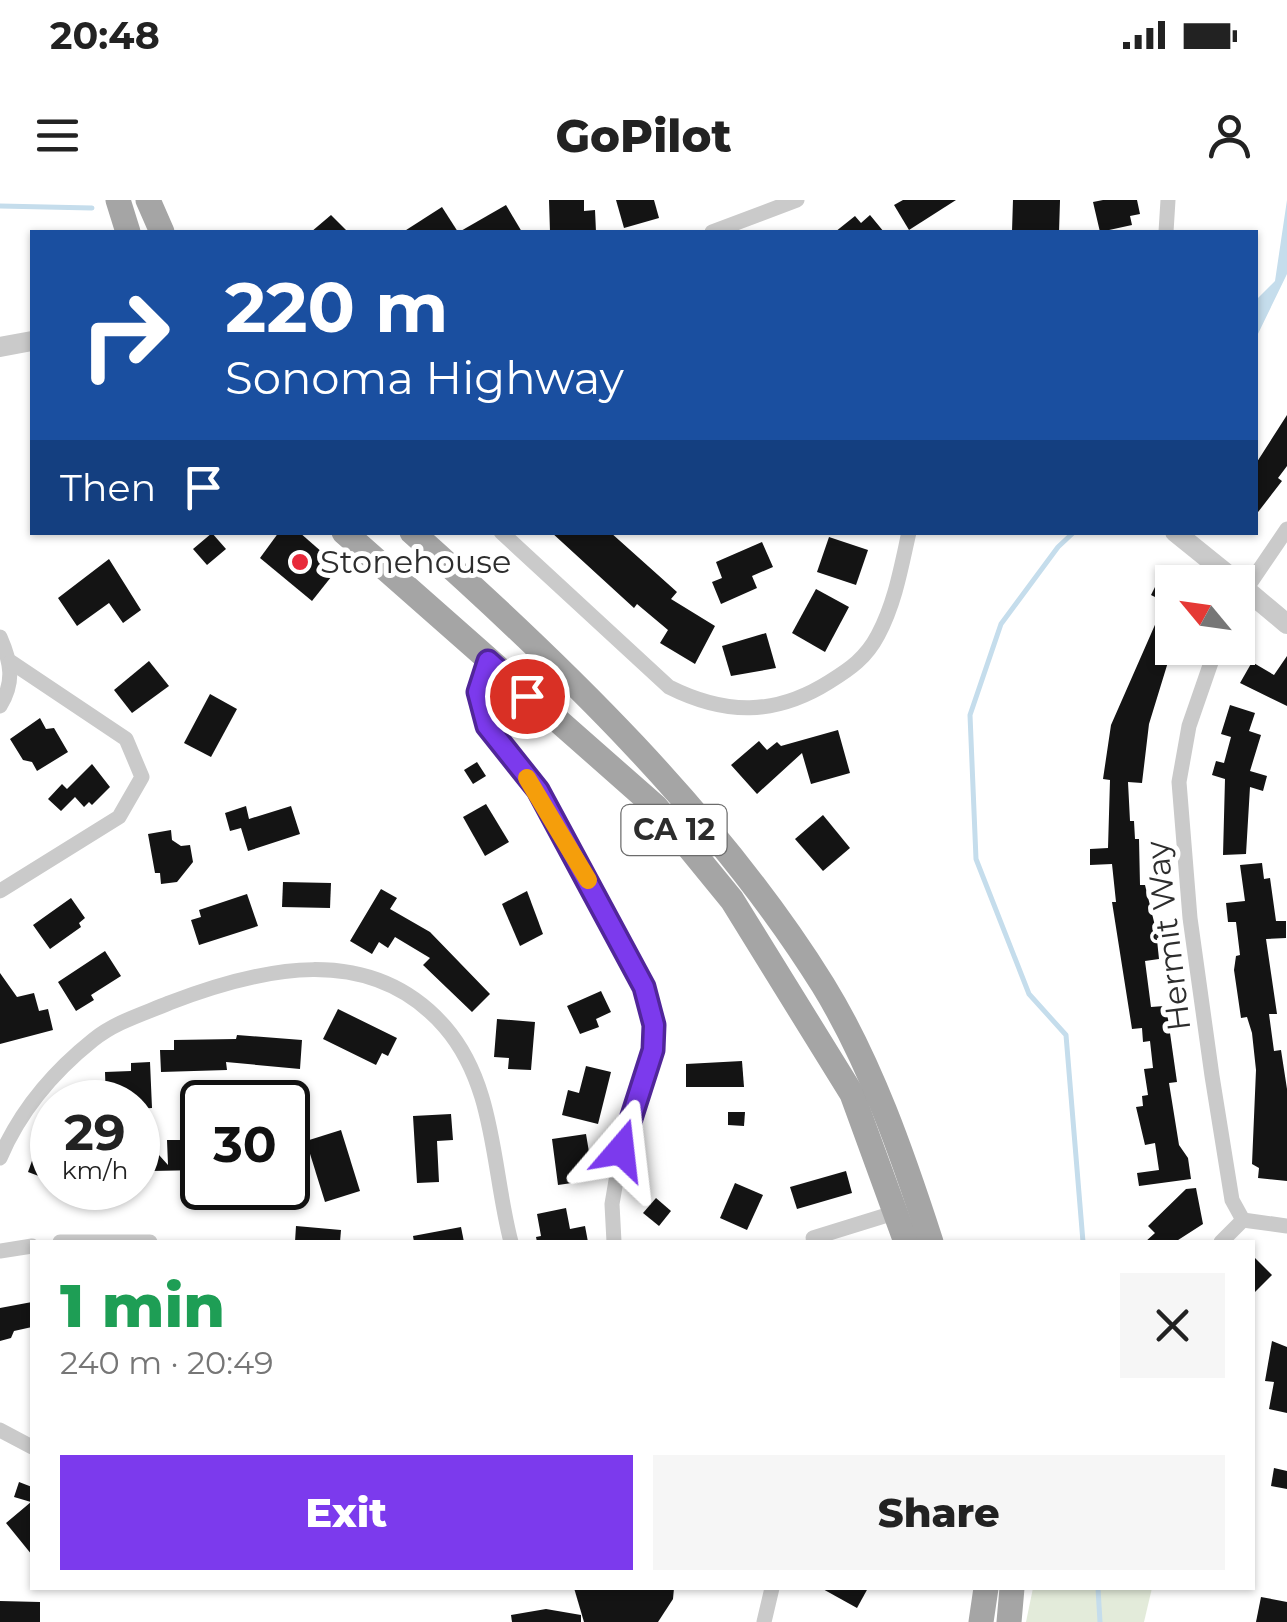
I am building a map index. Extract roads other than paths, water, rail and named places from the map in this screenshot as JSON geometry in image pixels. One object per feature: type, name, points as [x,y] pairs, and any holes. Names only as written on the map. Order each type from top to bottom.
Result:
[{"type":"main road","points":[[118,200],[127,230]]},
{"type":"main road","points":[[148,200],[161,230]]},
{"type":"main road","name":"CA 12","points":[[347,535],[656,807],[732,900],[852,1094],[909,1212],[930,1240]]},
{"type":"main road","name":"CA 12","points":[[415,535],[532,639],[756,887],[824,987],[872,1082],[909,1212],[906,1240]]},
{"type":"main road","points":[[981,1622],[986,1590]]},
{"type":"main road","points":[[1009,1622],[1012,1590]]},
{"type":"street","points":[[717,230],[797,200]]},
{"type":"street","points":[[1166,230],[1168,200]]},
{"type":"street","points":[[0,347],[30,341]]},
{"type":"street","points":[[1255,569],[1287,529]]},
{"type":"street","points":[[504,535],[669,686],[696,700],[746,710],[768,708],[805,696],[858,663],[892,608],[908,535]]},
{"type":"street","points":[[1178,535],[1212,565]]},
{"type":"street","points":[[1255,601],[1287,624]]},
{"type":"street","points":[[0,637],[11,662],[9,692],[0,706]]},
{"type":"street","points":[[488,661],[478,692],[487,726],[538,790],[644,987],[654,1025],[644,1085],[623,1138],[612,1204],[614,1240]]},
{"type":"street","points":[[0,891],[118,817],[142,776],[126,738],[11,662]]},
{"type":"street","name":"Hermit Way","points":[[1210,665],[1194,710],[1179,782],[1190,918],[1212,1076],[1232,1200],[1242,1220]]},
{"type":"street","points":[[0,1158],[28,1104],[94,1038],[121,1022],[230,979],[300,967],[336,970],[390,986],[416,1002],[444,1026],[474,1067],[512,1240]]},
{"type":"street","points":[[813,1238],[909,1212]]},
{"type":"street","points":[[1223,1240],[1242,1220],[1287,1226]]},
{"type":"street","points":[[0,1251],[30,1246]]},
{"type":"street","points":[[0,1430],[30,1445]]},
{"type":"street","points":[[764,1622],[772,1590]]},
{"type":"water","points":[[1287,200],[1287,274],[1258,334],[1258,298],[1275,281]]},
{"type":"waterway","points":[[0,206],[92,208]]},
{"type":"waterway","points":[[1071,535],[1001,624],[970,715],[976,859],[1029,994],[1066,1035],[1083,1240]]},
{"type":"waterway","points":[[1098,1590],[1100,1622]]},
{"type":"place","name":"Stonehouse","points":[[300,562]]}]
